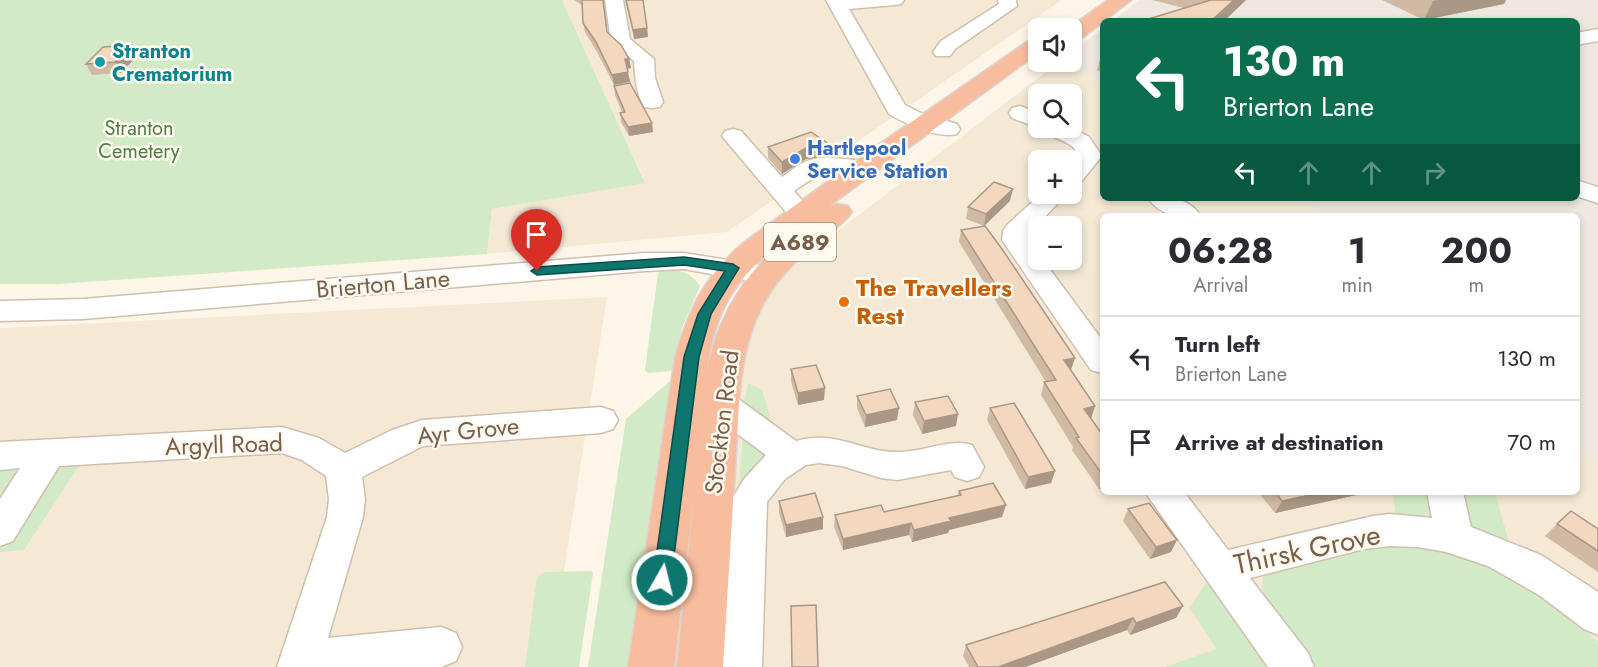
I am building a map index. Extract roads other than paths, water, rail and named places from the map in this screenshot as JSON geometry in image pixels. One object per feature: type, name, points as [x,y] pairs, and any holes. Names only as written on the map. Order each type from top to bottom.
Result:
[{"type":"highway","points":[[1072,18],[1097,0]]},
{"type":"highway","points":[[1082,30],[1121,0]]},
{"type":"highway","name":"A689","points":[[789,208],[938,126],[1028,51]]},
{"type":"highway","name":"Stockton Road","points":[[651,667],[692,357],[704,314],[717,291],[807,236],[938,126],[1028,69]]},
{"type":"highway","name":"Stockton Road","points":[[700,667],[724,595],[721,404],[733,333],[746,304],[749,271],[789,208]]},
{"type":"street","points":[[614,0],[621,41],[644,59],[643,91]]},
{"type":"street","points":[[896,0],[837,2],[897,109],[905,115],[938,126]]},
{"type":"street","points":[[942,54],[948,45],[1008,6],[1008,0]]},
{"type":"street","points":[[1580,38],[1598,35]]},
{"type":"street","points":[[732,136],[789,208]]},
{"type":"street","points":[[1073,138],[1083,142],[1091,157],[1087,168]]},
{"type":"street","points":[[1580,189],[1598,196]]},
{"type":"street","points":[[1166,201],[1184,213]]},
{"type":"street","points":[[1044,204],[1016,231],[1015,240],[1100,359]]},
{"type":"street","name":"Brierton Lane","points":[[0,311],[95,308],[644,262],[684,261],[749,271]]},
{"type":"street","points":[[721,404],[791,456]]},
{"type":"street","name":"Ayr Grove","points":[[343,470],[404,439],[422,433],[601,420]]},
{"type":"street","name":"Argyll Road","points":[[0,456],[282,440],[300,443],[317,450],[343,470]]},
{"type":"street","points":[[659,603],[724,595],[749,501],[760,480],[772,468],[791,456],[818,451],[834,451],[897,466],[960,455],[967,467]]},
{"type":"street","points":[[0,530],[49,453]]},
{"type":"street","points":[[343,470],[347,499],[345,517],[299,664],[441,646]]},
{"type":"street","points":[[1165,495],[1293,667]]},
{"type":"street","points":[[1446,495],[1455,537]]},
{"type":"street","name":"Thirsk Grove","points":[[1220,569],[1360,534],[1389,530],[1455,537],[1507,559],[1549,581],[1598,616]]},
{"type":"street","name":"Stockton Road","points":[[724,595],[741,667]]},
{"type":"place","name":"Stranton Crematorium","points":[[100,62]]},
{"type":"place","name":"Hartlepool Service Station","points":[[795,159]]},
{"type":"place","name":"The Travellers Rest","points":[[844,302]]},
{"type":"park label","name":"Stranton Cemetery","points":[[139,140]]}]
